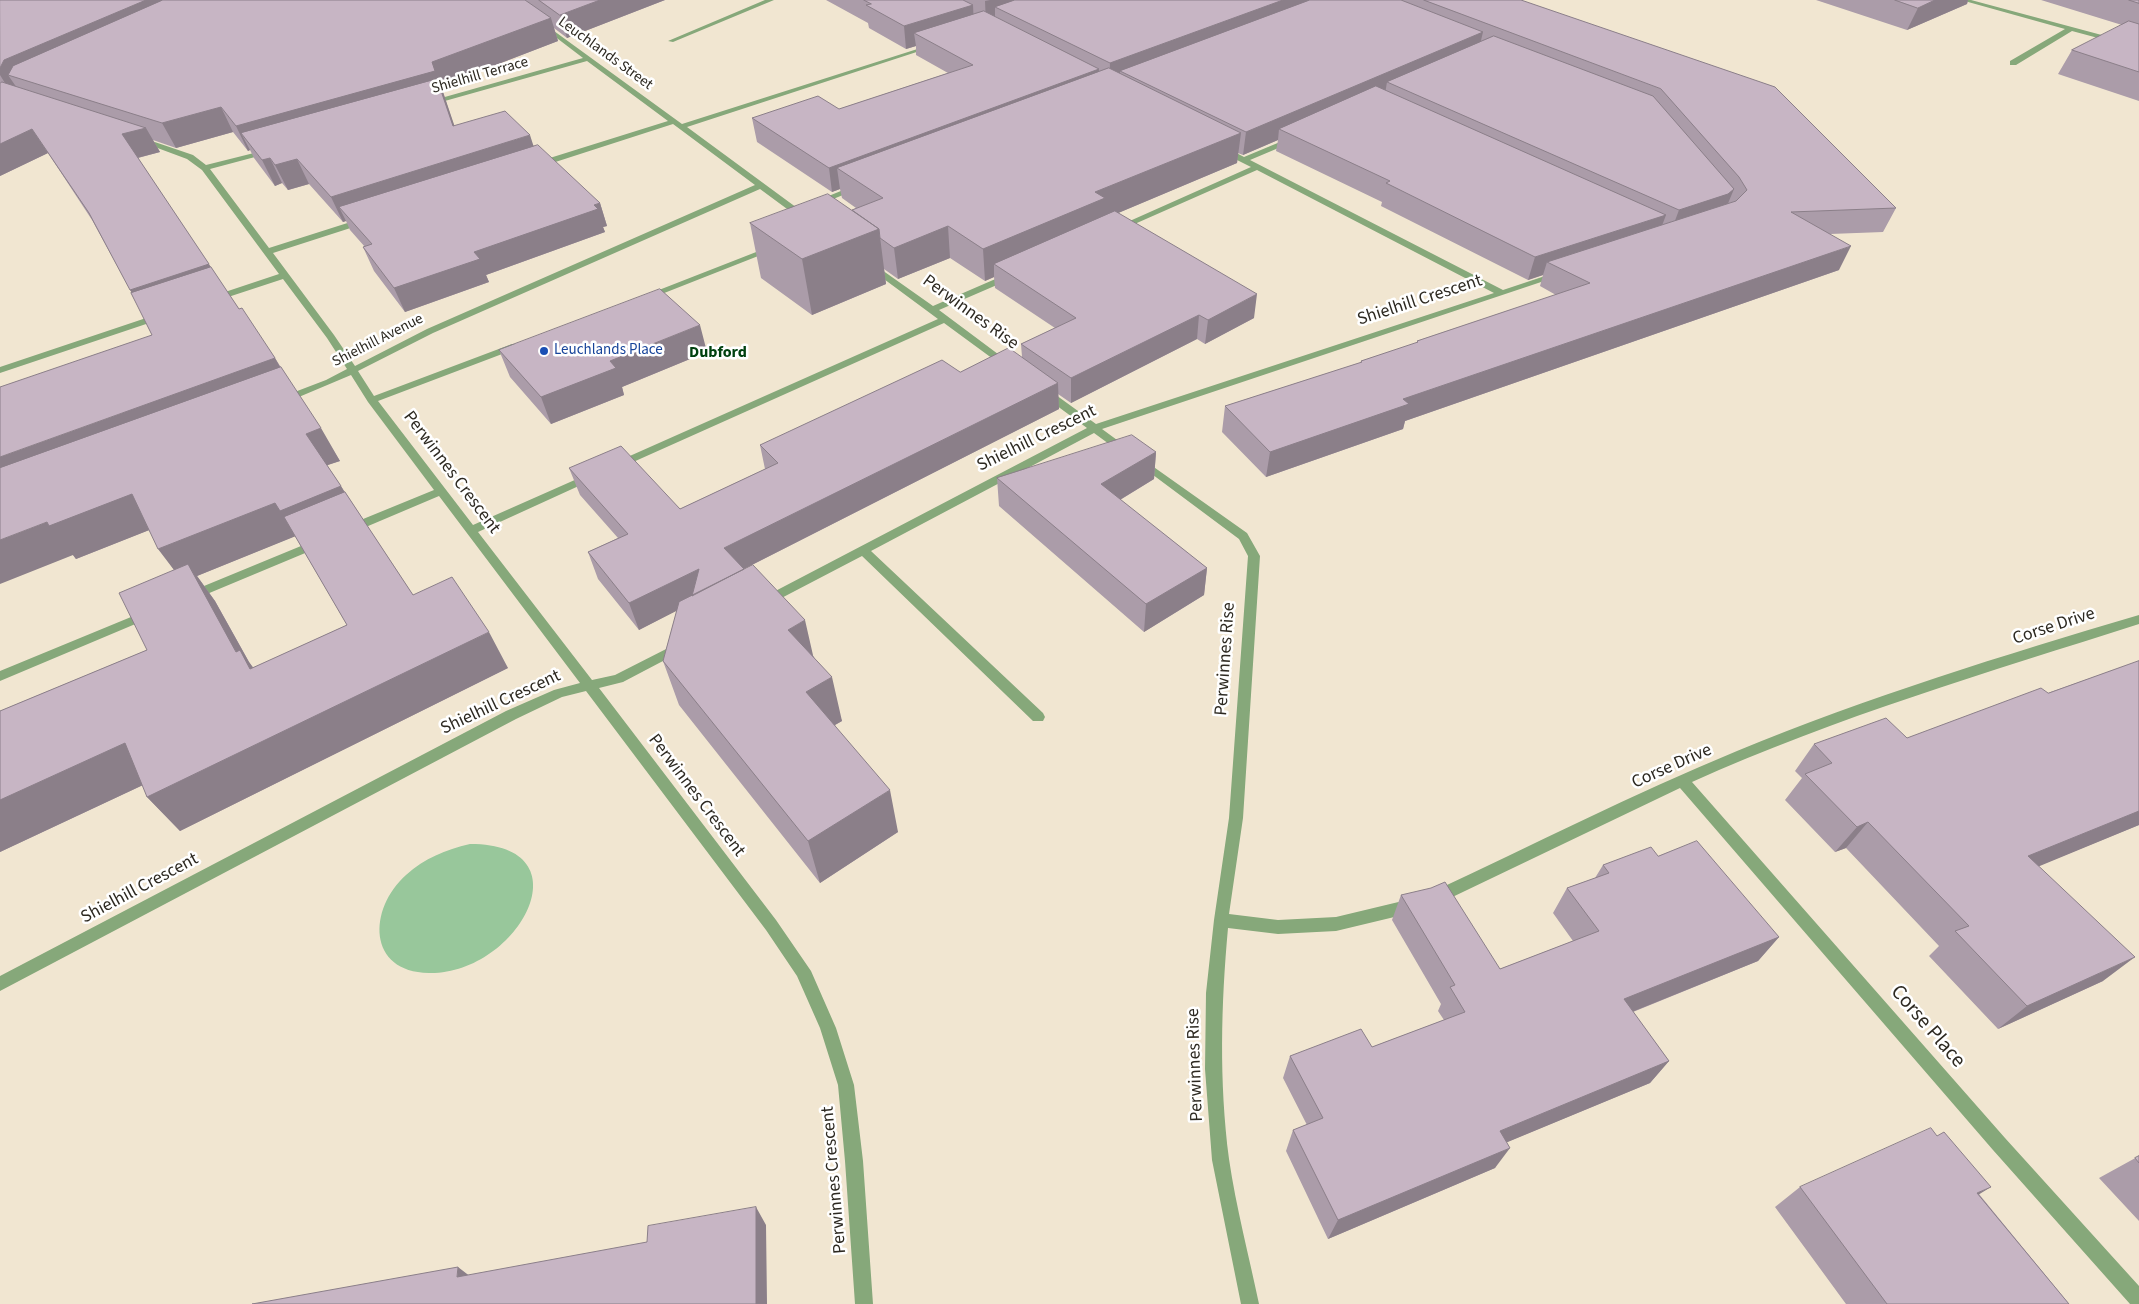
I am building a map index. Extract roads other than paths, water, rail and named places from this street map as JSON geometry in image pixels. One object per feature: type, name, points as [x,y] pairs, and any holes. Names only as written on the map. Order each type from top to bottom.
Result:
[{"type":"street","points":[[671,41],[770,0]]},
{"type":"street","points":[[1964,0],[2139,47]]},
{"type":"street","name":"Leuchlands Street","points":[[534,18],[762,185],[800,209],[815,226]]},
{"type":"street","points":[[2013,63],[2072,28]]},
{"type":"street","points":[[530,168],[942,43]]},
{"type":"street","name":"Shielhill Terrace","points":[[419,108],[589,58]]},
{"type":"street","points":[[1244,160],[1304,134]]},
{"type":"street","points":[[132,137],[190,157],[205,168],[354,370]]},
{"type":"street","points":[[1218,147],[1502,293]]},
{"type":"street","points":[[205,168],[272,149]]},
{"type":"street","points":[[1113,230],[1257,167]]},
{"type":"street","points":[[813,204],[867,184]]},
{"type":"street","name":"Shielhill Avenue","points":[[271,405],[354,370],[430,330],[762,185]]},
{"type":"street","points":[[267,252],[371,219]]},
{"type":"street","points":[[638,300],[785,244]]},
{"type":"street","name":"Perwinnes Rise","points":[[865,262],[1016,371]]},
{"type":"street","points":[[932,310],[1023,270]]},
{"type":"street","name":"Shielhill Crescent","points":[[757,606],[1095,428],[1567,272]]},
{"type":"street","points":[[206,301],[284,275]]},
{"type":"street","points":[[0,370],[169,314]]},
{"type":"street","points":[[472,530],[945,319]]},
{"type":"street","points":[[372,400],[528,341]]},
{"type":"street","name":"Perwinnes Crescent","points":[[354,370],[372,400],[771,925],[803,972],[821,1012],[846,1085],[854,1161],[864,1304]]},
{"type":"street","name":"Perwinnes Rise","points":[[1032,383],[1215,514],[1242,536],[1254,556],[1236,818],[1221,920],[1214,993],[1213,1069],[1221,1160],[1250,1304]]},
{"type":"street","points":[[184,599],[441,491]]},
{"type":"street","points":[[862,550],[1038,717]]},
{"type":"street","points":[[0,676],[156,611]]},
{"type":"street","name":"Corse Drive","points":[[1221,920],[1278,927],[1336,924],[1420,904],[1683,781],[1784,738],[1884,702],[2139,619]]},
{"type":"street","name":"Shielhill Crescent","points":[[0,984],[511,715],[559,693],[618,680],[687,643]]},
{"type":"street","name":"Corse Place","points":[[1683,781],[1999,1144],[2139,1300]]},
{"type":"place","name":"Leuchlands Place","points":[[544,351]]},
{"type":"district","name":"Dubford","points":[[718,353]]}]
